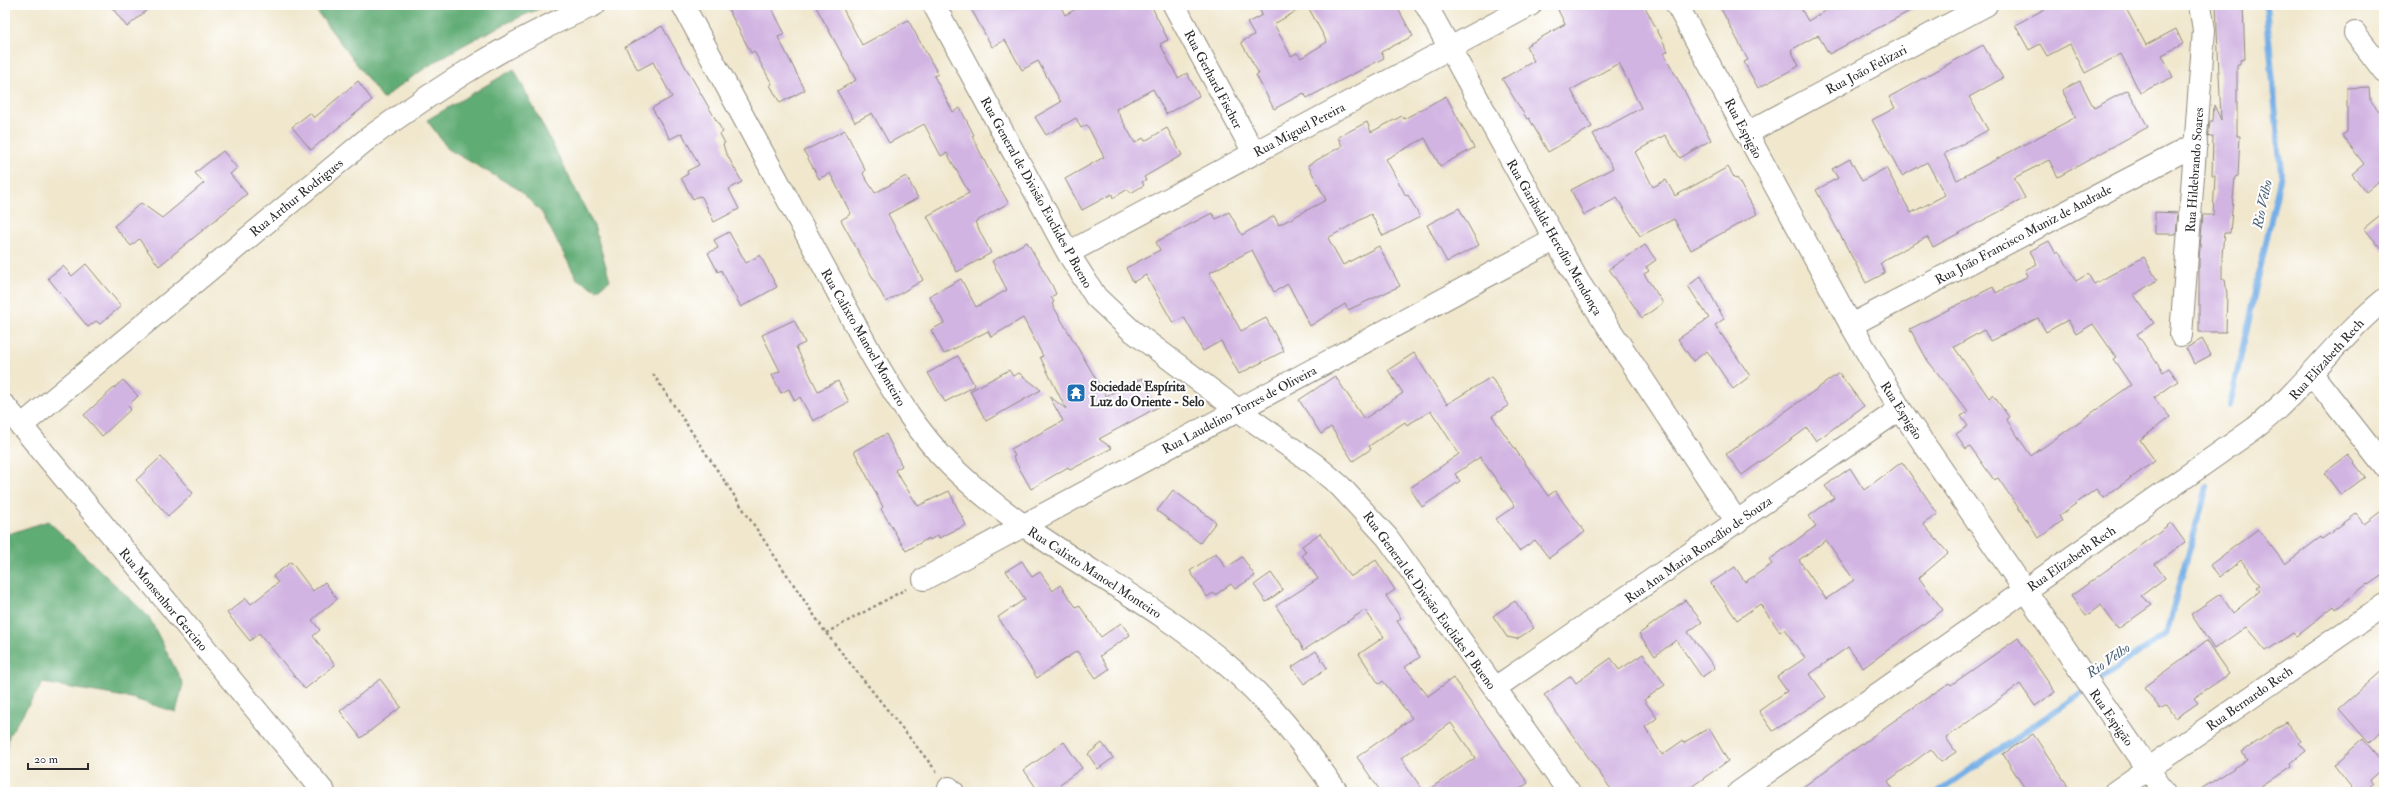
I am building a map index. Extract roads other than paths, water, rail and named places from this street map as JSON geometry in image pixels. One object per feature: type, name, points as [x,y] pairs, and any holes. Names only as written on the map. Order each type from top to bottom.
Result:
[{"type":"street","name":"Rua Arthur Rodrigues","points":[[21,426],[366,140],[421,101],[497,52],[562,18],[594,5]]},
{"type":"street","name":"Rua Calixto Manoel Monteiro","points":[[682,5],[866,345],[900,402],[951,466],[983,495],[1023,526],[1151,609],[1222,660],[1268,704],[1337,792]]},
{"type":"street","name":"Rua General de Divisão Euclides P Bueno","points":[[934,5],[1084,280],[1111,312],[1238,410],[1314,464],[1364,510],[1387,537],[1569,792]]},
{"type":"street","name":"Rua Gerhard Fischer","points":[[1174,5],[1254,154]]},
{"type":"street","name":"Rua Garibalde Hercílio Mendonça","points":[[1426,5],[1554,240],[1578,281],[1737,522]]},
{"type":"street","name":"Rua Miguel Pereira","points":[[1068,253],[1530,5]]},
{"type":"street","name":"Rua Espigão","points":[[1677,5],[1850,324],[1900,409],[2164,792]]},
{"type":"street","name":"Rua João Felizari","points":[[1747,133],[1986,5]]},
{"type":"street","name":"Rua Hildebrando Soares","points":[[2181,335],[2204,30],[2200,5]]},
{"type":"street","points":[[2355,33],[2384,71]]},
{"type":"street","name":"Rua João Francisco Muniz de Andrade","points":[[1850,324],[2196,144]]},
{"type":"street","name":"Rua Laudelino Torres de Oliveira","points":[[924,579],[1554,240]]},
{"type":"street","name":"Rua Elizabeth Rech","points":[[1739,792],[2255,428],[2280,408],[2312,374],[2350,329],[2384,300]]},
{"type":"street","points":[[2312,374],[2384,466]]},
{"type":"street","name":"Rua Monsenhor Gercino","points":[[5,406],[324,792]]},
{"type":"street","name":"Rua Ana Maria Roncálio de Souza","points":[[1495,688],[1900,409]]},
{"type":"street","name":"Rua Bernardo Rech","points":[[2114,792],[2384,605]]},
{"type":"waterway","name":"Rio Velho","points":[[2230,405],[2281,174],[2266,5]]},
{"type":"waterway","name":"Rio Velho","points":[[1938,792],[2166,634],[2207,487]]},
{"type":"place","name":"Sociedade Espírita Luz do Oriente - Selo","points":[[1076,393]]}]
